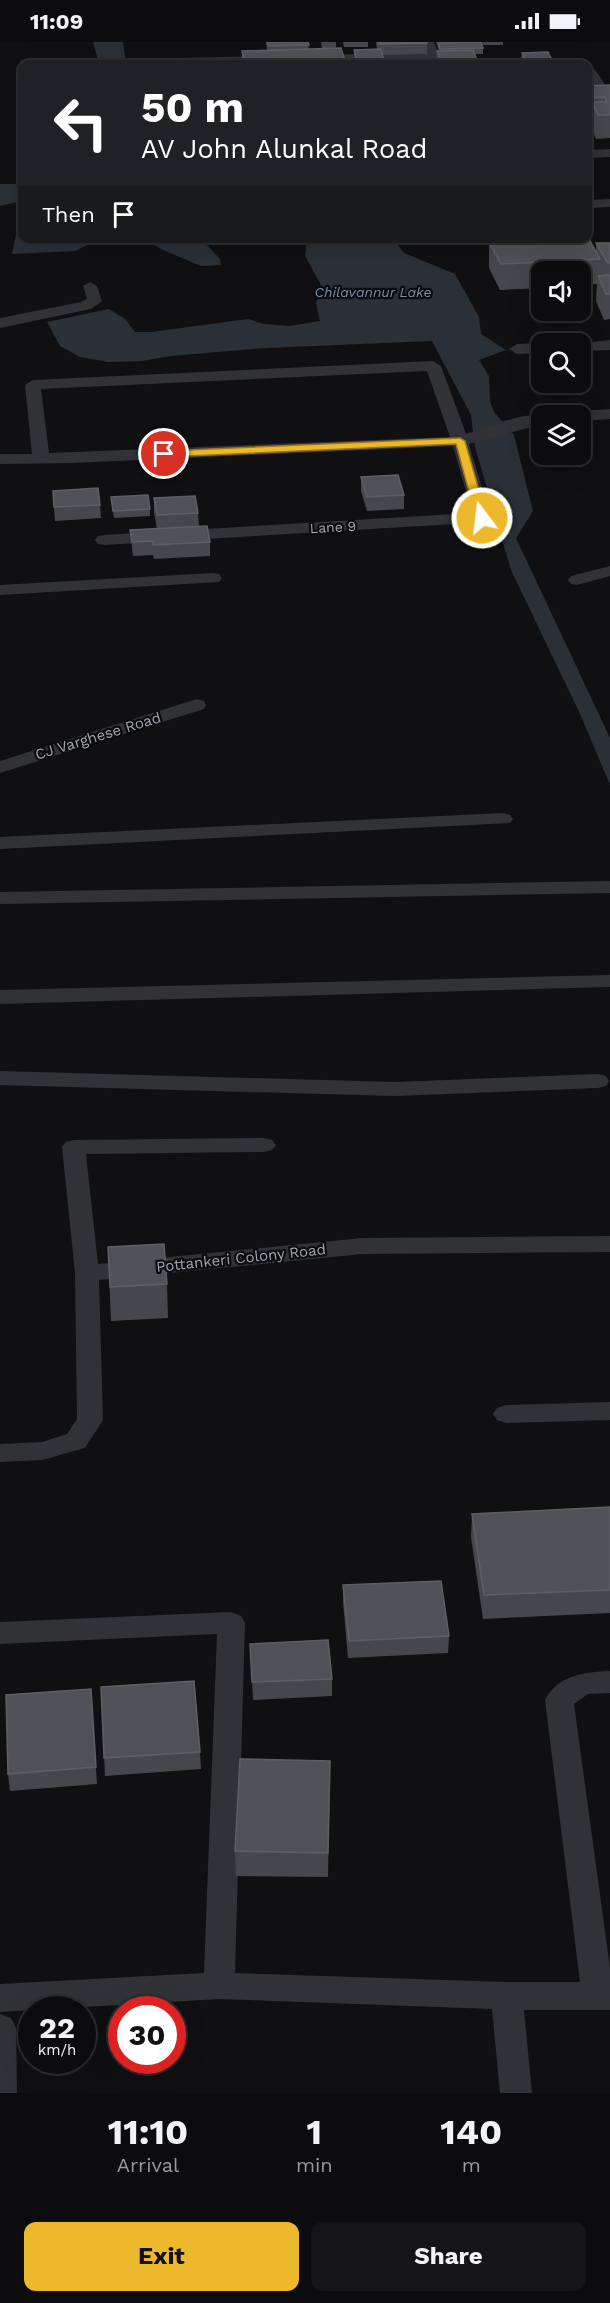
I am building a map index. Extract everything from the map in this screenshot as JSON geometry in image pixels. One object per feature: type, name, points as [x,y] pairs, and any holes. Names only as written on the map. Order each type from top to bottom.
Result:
[{"type":"street","points":[[306,60],[434,57],[428,42]]},
{"type":"street","points":[[592,66],[599,85],[592,85]]},
{"type":"street","points":[[592,154],[610,153]]},
{"type":"street","points":[[592,204],[610,203]]},
{"type":"street","points":[[0,323],[86,306],[95,301],[90,286]]},
{"type":"street","points":[[591,346],[610,345]]},
{"type":"street","points":[[517,349],[531,348]]},
{"type":"street","points":[[41,457],[33,386],[433,366],[460,441]]},
{"type":"street","points":[[591,415],[610,414]]},
{"type":"street","points":[[0,459],[84,458],[460,441],[531,420]]},
{"type":"street","name":"Lane 9","points":[[104,540],[482,518],[460,441]]},
{"type":"street","points":[[577,580],[610,571]]},
{"type":"street","points":[[0,590],[213,578]]},
{"type":"street","name":"CJ Varghese Road","points":[[0,766],[197,705]]},
{"type":"street","points":[[0,843],[503,819]]},
{"type":"street","points":[[0,898],[610,887]]},
{"type":"street","points":[[0,998],[607,981]]},
{"type":"street","points":[[0,1078],[395,1089],[598,1081]]},
{"type":"street","points":[[0,1453],[42,1451],[76,1441],[90,1420],[87,1273],[74,1147],[264,1145]]},
{"type":"street","name":"Pottankeri Colony Road","points":[[87,1273],[362,1246],[610,1244]]},
{"type":"street","points":[[506,1414],[610,1411]]},
{"type":"street","points":[[0,1633],[231,1623],[219,1986]]},
{"type":"street","points":[[0,1998],[219,1986],[507,1996],[604,1996],[559,1700],[582,1683],[610,1682]]},
{"type":"street","points":[[507,1996],[516,2093]]},
{"type":"street","points":[[0,2028],[1,2093]]},
{"type":"water","points":[[93,42],[123,42],[125,60],[98,60]]},
{"type":"water","points":[[0,184],[18,184],[18,202],[0,206]]},
{"type":"water","points":[[18,233],[18,243],[92,243],[75,251],[12,254]]},
{"type":"water","points":[[150,243],[205,243],[220,259],[221,265],[201,266]]},
{"type":"water","name":"Chilavannur Lake","points":[[307,243],[396,243],[404,253],[455,274],[479,317],[481,334],[506,350],[479,360],[489,376],[490,401],[494,412],[514,435],[533,511],[516,538],[610,738],[610,785],[581,716],[511,570],[475,447],[471,415],[432,341],[266,348],[171,356],[142,361],[108,362],[80,357],[60,346],[47,322],[109,309],[125,319],[135,332],[151,332],[248,319],[264,324],[290,326],[320,321],[316,303],[322,287],[305,256]]},
{"type":"building","points":[[267,42],[308,42],[309,45],[268,46]]},
{"type":"building","points":[[378,42],[427,42],[427,43],[379,44]]},
{"type":"building","points":[[481,42],[483,48],[440,49],[438,43]]},
{"type":"building","points":[[341,48],[345,60],[244,60],[242,51]]},
{"type":"building","points":[[381,49],[384,60],[357,60],[354,50]]},
{"type":"building","points":[[473,50],[477,60],[441,60],[437,51]]},
{"type":"building","points":[[548,52],[552,60],[525,60],[522,53]]},
{"type":"building","points":[[610,85],[610,115],[598,115],[592,102],[607,102],[605,97],[592,98],[592,86]]},
{"type":"building","points":[[490,243],[591,243],[600,259],[531,261],[501,264]]},
{"type":"building","points":[[596,243],[610,243],[610,263],[608,263]]},
{"type":"building","points":[[610,275],[610,294],[606,294],[598,276]]},
{"type":"building","points":[[398,475],[404,495],[367,497],[361,477]]},
{"type":"building","points":[[98,488],[100,505],[54,507],[53,491]]},
{"type":"building","points":[[148,495],[150,509],[113,511],[111,497]]},
{"type":"building","points":[[195,496],[198,513],[157,515],[154,498]]},
{"type":"building","points":[[207,526],[210,542],[153,545],[153,541],[132,542],[130,530]]},
{"type":"building","points":[[164,1244],[167,1284],[110,1287],[108,1247]]},
{"type":"building","points":[[610,1507],[610,1590],[484,1595],[472,1514]]},
{"type":"building","points":[[441,1581],[449,1636],[349,1641],[343,1585]]},
{"type":"building","points":[[328,1640],[332,1679],[252,1682],[250,1644]]},
{"type":"building","points":[[194,1681],[200,1752],[104,1758],[101,1687]]},
{"type":"building","points":[[91,1689],[96,1767],[8,1774],[6,1695]]},
{"type":"building","points":[[240,1759],[330,1761],[328,1853],[235,1851]]},
{"type":"route","points":[[164,454],[460,441],[482,518]]}]
